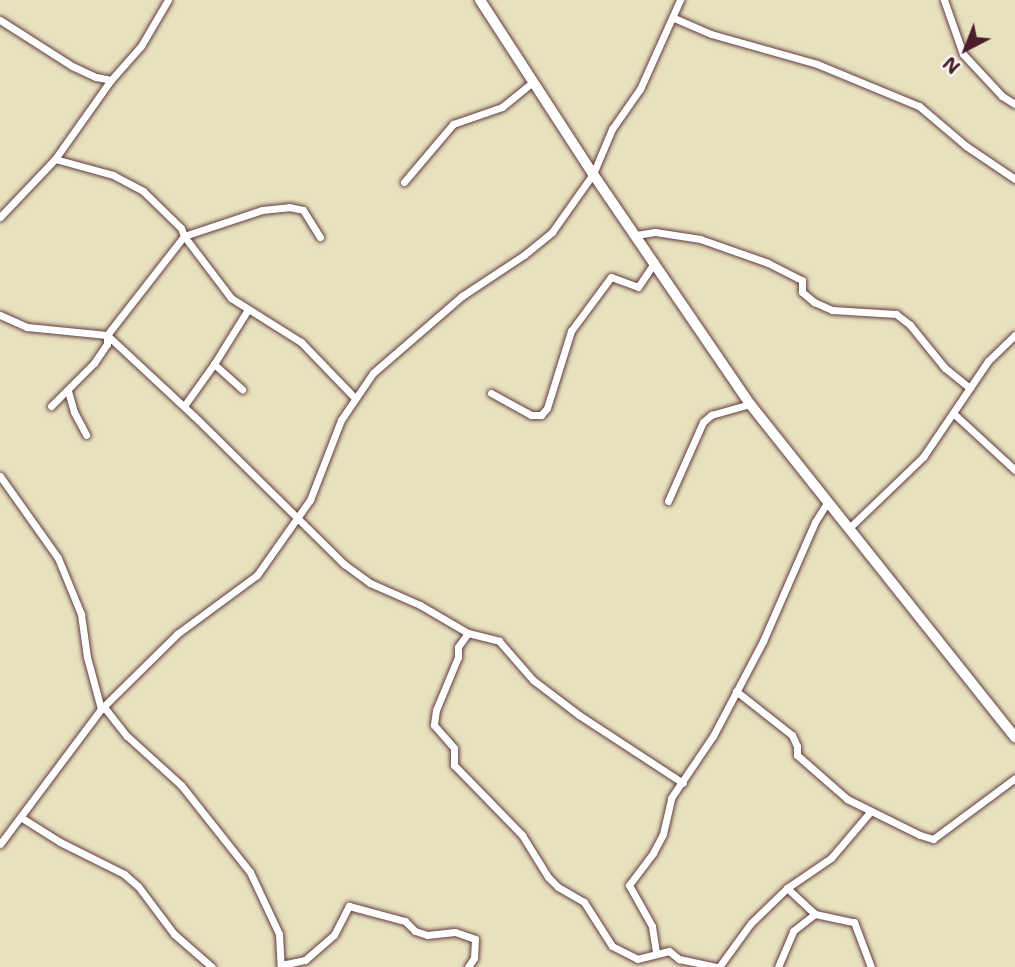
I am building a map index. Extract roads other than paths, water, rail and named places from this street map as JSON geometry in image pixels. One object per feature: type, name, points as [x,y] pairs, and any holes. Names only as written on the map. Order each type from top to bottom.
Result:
[{"type":"main road","points":[[480,0],[593,174],[750,404],[1015,737]]},
{"type":"street","points":[[0,217],[55,159],[111,80],[141,46],[169,0]]},
{"type":"street","points":[[0,844],[102,708],[177,634],[257,575],[297,518],[322,474],[341,420],[354,397],[373,373],[462,296],[524,255],[552,232],[593,174],[612,129],[640,89],[680,0]]},
{"type":"street","points":[[944,0],[963,54],[1002,96],[1015,104]]},
{"type":"street","points":[[674,18],[711,34],[817,64],[919,106],[966,146],[1015,179]]},
{"type":"street","points":[[0,20],[72,66],[111,80]]},
{"type":"street","points":[[404,182],[453,124],[502,107],[534,81]]},
{"type":"street","points":[[55,159],[113,175],[143,191],[181,228],[184,236],[231,298],[247,311],[302,342],[354,397]]},
{"type":"street","points":[[51,406],[94,363],[107,344],[107,335],[184,236],[262,210],[289,207],[303,210],[320,237]]},
{"type":"street","points":[[636,235],[655,232],[700,239],[768,263],[802,280],[802,292],[814,302],[832,310],[896,314],[910,325],[945,368],[970,388]]},
{"type":"street","points":[[491,393],[531,415],[541,415],[547,408],[571,331],[611,276],[638,287],[655,262]]},
{"type":"street","points":[[184,407],[247,311]]},
{"type":"street","points":[[0,314],[27,327],[107,335],[344,564],[370,583],[420,606],[468,633],[499,641],[533,680],[588,722],[683,783]]},
{"type":"street","points":[[849,528],[923,457],[988,361],[1015,335]]},
{"type":"street","points":[[214,365],[243,389]]},
{"type":"street","points":[[68,391],[74,412],[86,435]]},
{"type":"street","points":[[668,501],[703,422],[711,415],[750,404]]},
{"type":"street","points":[[953,412],[1015,470]]},
{"type":"street","points":[[0,476],[58,558],[81,614],[87,657],[102,708],[127,736],[181,785],[250,872],[279,934],[281,966],[305,960],[334,935],[349,906],[405,921],[415,931],[427,935],[455,932],[475,939],[474,958],[468,967]]},
{"type":"street","points":[[656,952],[652,926],[629,886],[663,834],[671,799],[713,736],[783,602],[799,560],[828,501]]},
{"type":"street","points":[[468,633],[458,647],[458,657],[436,710],[434,725],[454,748],[454,765],[522,835],[548,877],[558,887],[584,902],[612,946],[638,959],[656,952],[669,951],[678,959],[718,967],[751,923],[787,888],[831,858],[870,812]]},
{"type":"street","points":[[736,691],[792,735],[797,746],[797,755],[847,799],[933,839],[1015,778]]},
{"type":"street","points":[[22,818],[60,842],[124,874],[138,886],[174,934],[212,967]]},
{"type":"street","points":[[787,888],[815,914],[854,922],[871,967]]},
{"type":"street","points":[[778,967],[793,931],[815,914]]}]
